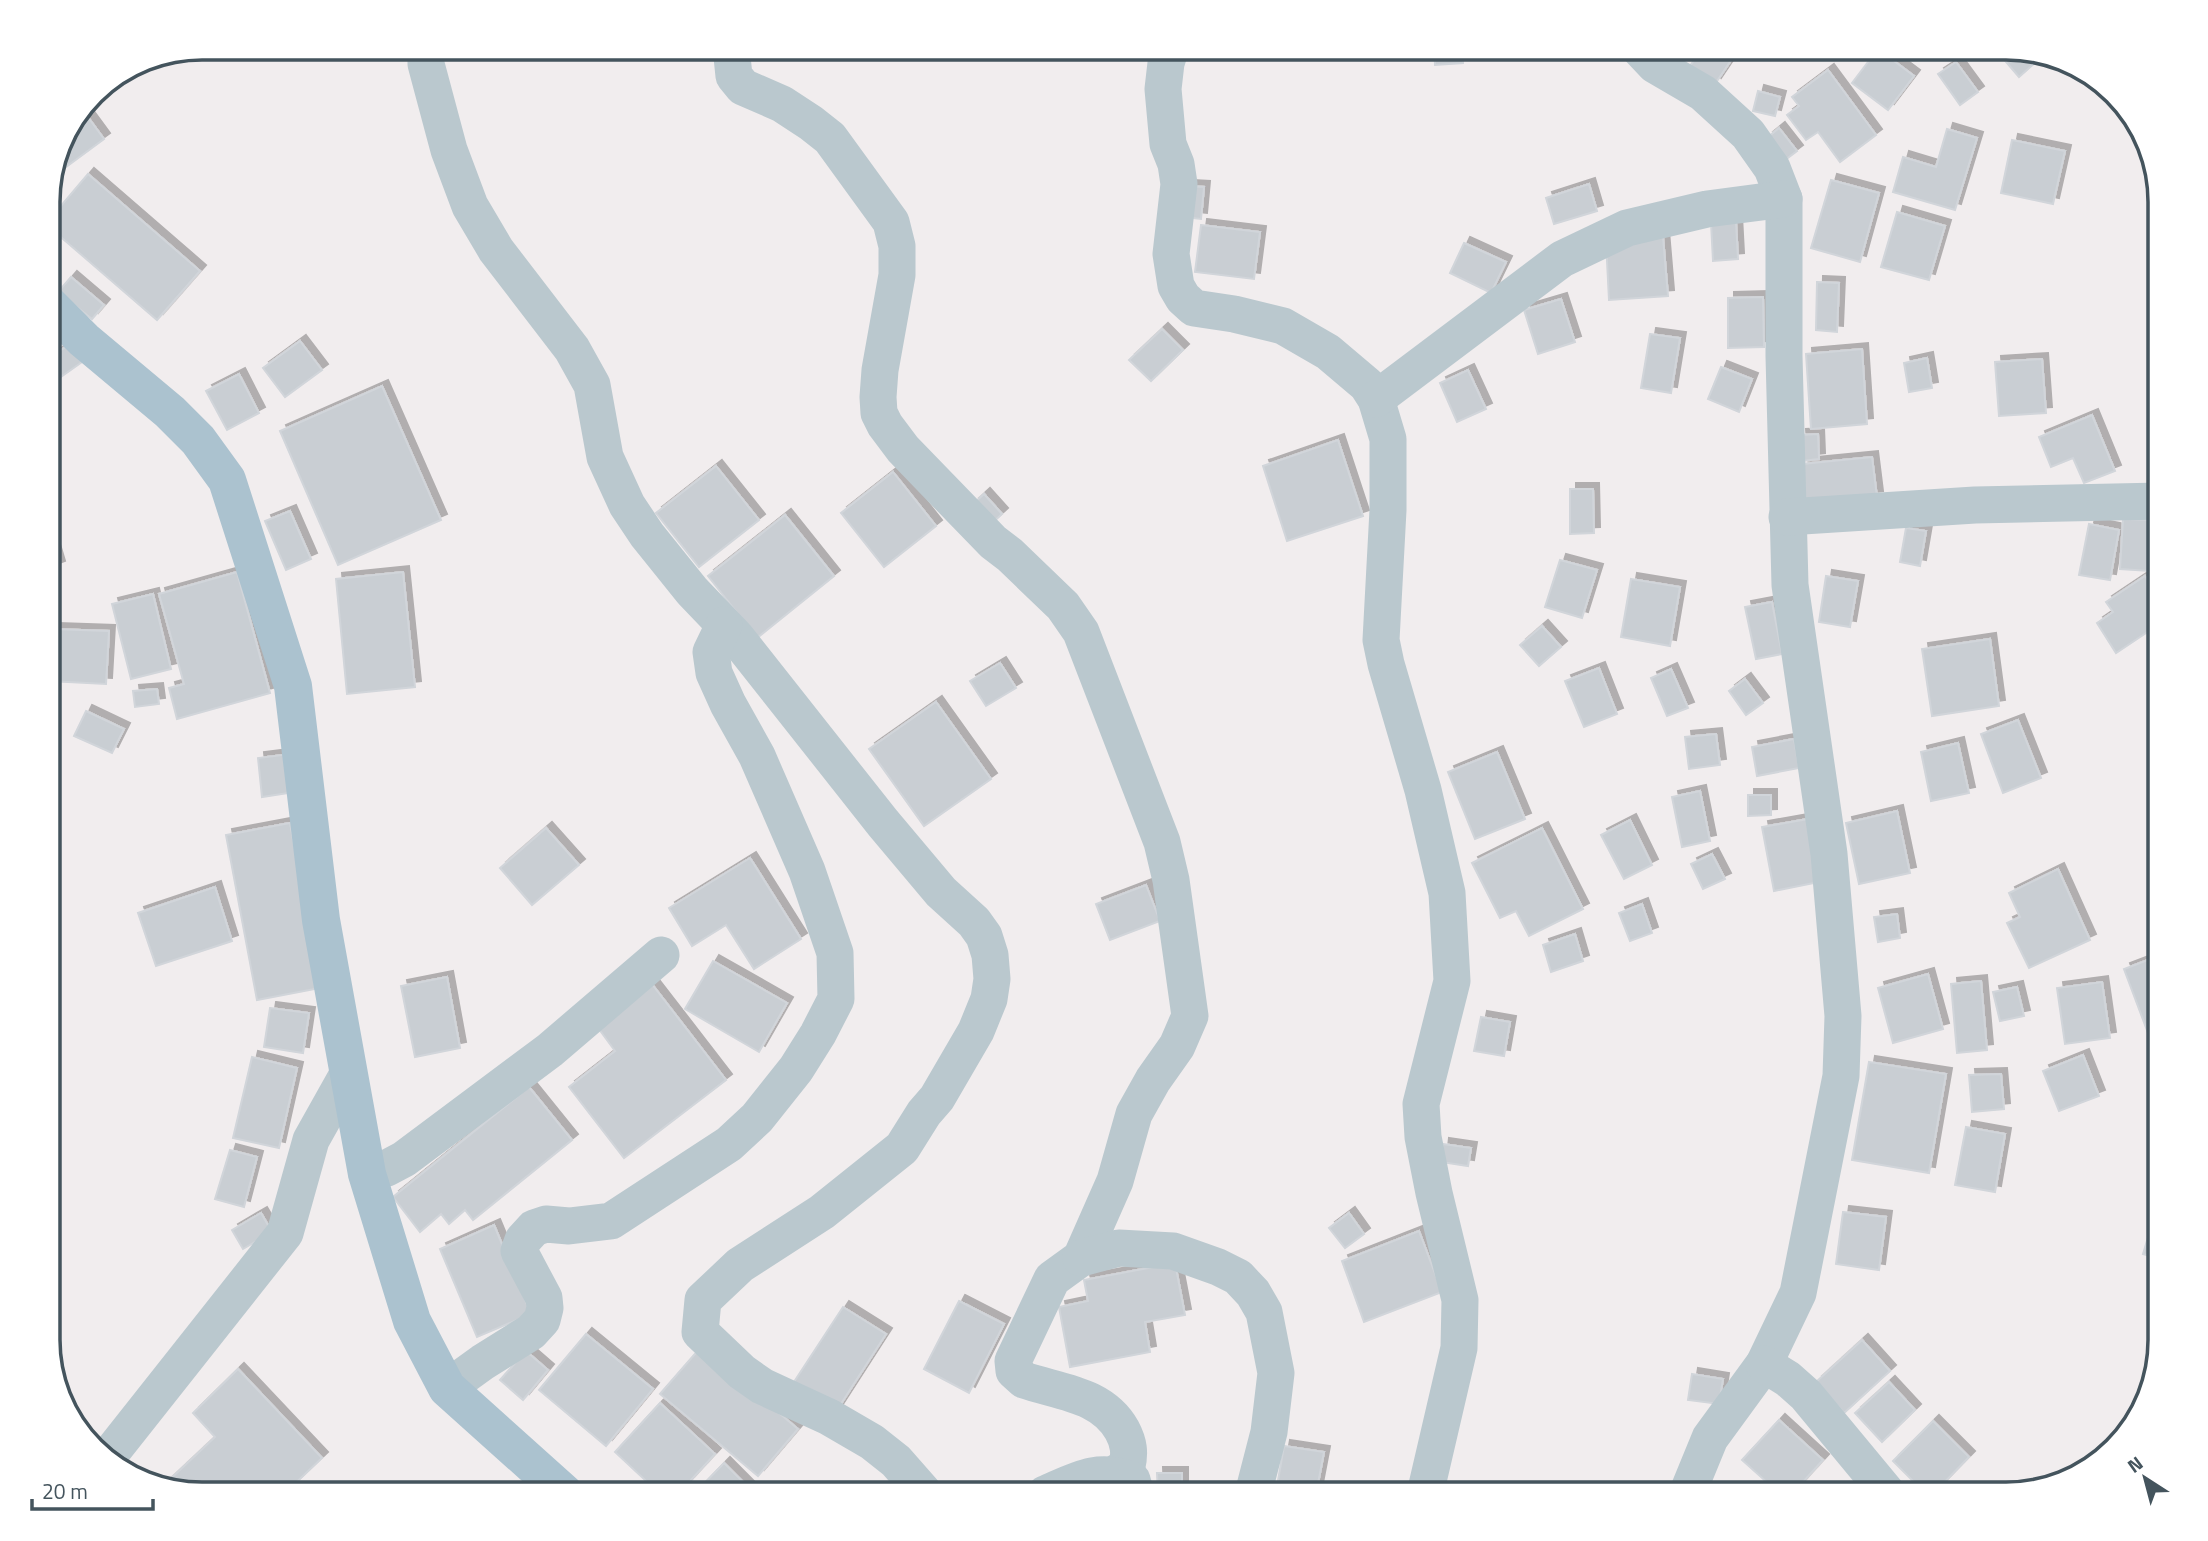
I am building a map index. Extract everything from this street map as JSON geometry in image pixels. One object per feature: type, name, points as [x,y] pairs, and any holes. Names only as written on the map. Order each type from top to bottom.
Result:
[{"type":"main road","points":[[60,316],[84,340],[170,412],[198,440],[227,480],[293,686],[321,920],[348,1074],[367,1174],[412,1321],[447,1388],[552,1482]]},
{"type":"street","points":[[426,60],[449,150],[470,206],[496,250],[572,349],[592,385],[606,457],[628,505],[647,535],[692,591],[724,625],[941,892],[974,922],[984,936],[990,955],[992,979],[989,999],[976,1031],[937,1098],[902,1148],[822,1212],[740,1265],[703,1300],[700,1332],[742,1372],[762,1386],[829,1417],[873,1442],[897,1461],[915,1482]]},
{"type":"street","points":[[733,60],[734,76],[743,87],[782,104],[830,138],[891,222],[897,246],[897,275],[880,370],[879,413],[903,449],[993,542],[1049,591],[1081,632],[1162,842],[1171,880],[1190,1016],[1177,1046],[1153,1080],[1134,1114],[1115,1181],[1081,1258]]},
{"type":"street","points":[[1167,60],[1163,89],[1164,119],[1179,184],[1171,254],[1179,292],[1194,308],[1283,326],[1328,352],[1367,385],[1376,399],[1388,439],[1388,510],[1381,640],[1423,790],[1447,893],[1452,981],[1421,1104],[1423,1137],[1460,1300],[1459,1348],[1428,1482]]},
{"type":"street","points":[[1650,60],[1703,93],[1748,134],[1772,168],[1784,199],[1790,585],[1829,854],[1843,1016],[1841,1076],[1798,1293],[1764,1364],[1710,1438],[1692,1482]]},
{"type":"street","points":[[1376,399],[1562,259],[1627,228],[1707,209],[1784,199]]},
{"type":"street","points":[[1787,517],[1975,505],[2148,501]]},
{"type":"street","points":[[447,1388],[531,1332],[542,1320],[544,1298],[519,1251],[523,1240],[534,1228],[546,1224],[569,1226],[611,1221],[729,1144],[757,1118],[796,1069],[836,999],[835,953],[807,871],[757,756],[714,673],[711,652],[724,625]]},
{"type":"street","points":[[367,1174],[404,1160],[550,1049],[661,955]]},
{"type":"street","points":[[113,1450],[285,1233],[311,1140],[348,1074]]},
{"type":"street","points":[[1125,1482],[1130,1454],[1127,1440],[1117,1422],[1098,1404],[1024,1380],[1014,1371],[1013,1361],[1052,1279],[1081,1258],[1119,1248],[1173,1251],[1238,1277],[1253,1293],[1264,1312],[1276,1373],[1269,1432],[1255,1482]]},
{"type":"street","points":[[1764,1364],[1788,1379],[1806,1395],[1878,1482]]},
{"type":"street","points":[[1073,1482],[1084,1477],[1113,1482]]},
{"type":"building","points":[[1435,60],[1463,60],[1463,63],[1435,65]]},
{"type":"building","points":[[1694,60],[1731,60],[1715,84],[1690,66]]},
{"type":"building","points":[[1870,60],[1893,60],[1914,76],[1888,110],[1852,83]]},
{"type":"building","points":[[2004,60],[2035,63],[2019,77]]},
{"type":"building","points":[[1956,62],[1978,92],[1960,105],[1938,74]]},
{"type":"building","points":[[1828,70],[1876,135],[1840,162],[1818,132],[1806,140],[1787,115],[1799,106],[1792,97]]},
{"type":"building","points":[[1758,91],[1780,97],[1775,116],[1753,111]]},
{"type":"building","points":[[88,117],[104,139],[63,169],[70,147]]},
{"type":"building","points":[[1779,128],[1797,151],[1785,160],[1767,138]]},
{"type":"building","points":[[1947,129],[1977,138],[1955,210],[1893,192],[1903,157],[1936,167]]},
{"type":"building","points":[[2012,140],[2065,151],[2053,204],[2001,193]]},
{"type":"building","points":[[88,174],[200,271],[157,320],[60,236],[60,207]]},
{"type":"building","points":[[1831,180],[1879,193],[1860,262],[1811,248]]},
{"type":"building","points":[[1589,184],[1597,211],[1554,224],[1546,198]]},
{"type":"building","points":[[1187,186],[1204,187],[1201,219],[1184,217]]},
{"type":"building","points":[[1897,212],[1945,226],[1929,280],[1881,267]]},
{"type":"building","points":[[1736,222],[1738,259],[1713,261],[1711,223]]},
{"type":"building","points":[[1201,225],[1260,232],[1254,279],[1195,272]]},
{"type":"building","points":[[1663,237],[1668,296],[1609,300],[1606,241]]},
{"type":"building","points":[[1464,243],[1506,262],[1491,293],[1450,273]]},
{"type":"building","points":[[71,277],[104,305],[92,319],[60,294],[60,290]]},
{"type":"building","points":[[1817,282],[1839,283],[1837,332],[1816,330]]},
{"type":"building","points":[[1763,297],[1764,347],[1728,348],[1728,298]]},
{"type":"building","points":[[1561,299],[1575,342],[1538,354],[1524,310]]},
{"type":"building","points":[[1162,329],[1183,350],[1151,381],[1129,360]]},
{"type":"building","points":[[1650,334],[1680,338],[1671,393],[1641,388]]},
{"type":"building","points":[[300,341],[322,370],[285,397],[263,368]]},
{"type":"building","points":[[70,344],[82,362],[60,378],[60,351]]},
{"type":"building","points":[[1862,349],[1867,424],[1811,429],[1806,354]]},
{"type":"building","points":[[1927,358],[1932,388],[1909,392],[1904,363]]},
{"type":"building","points":[[2042,359],[2046,413],[1999,416],[1995,362]]},
{"type":"building","points":[[1721,367],[1752,379],[1739,412],[1708,399]]},
{"type":"building","points":[[1468,370],[1486,409],[1457,422],[1440,383]]},
{"type":"building","points":[[239,374],[259,413],[227,430],[206,391]]},
{"type":"building","points":[[382,386],[441,520],[338,565],[280,431]]},
{"type":"building","points":[[2092,415],[2115,471],[2084,483],[2073,458],[2051,467],[2039,437]]},
{"type":"building","points":[[1818,434],[1819,459],[1802,461],[1800,435]]},
{"type":"building","points":[[1338,440],[1363,516],[1287,541],[1263,466]]},
{"type":"building","points":[[1872,457],[1877,497],[1806,505],[1802,464]]},
{"type":"building","points":[[716,466],[759,520],[699,567],[656,513]]},
{"type":"building","points":[[893,472],[936,526],[884,567],[841,513]]},
{"type":"building","points":[[1570,489],[1593,489],[1594,533],[1570,534]]},
{"type":"building","points":[[984,494],[1002,514],[991,524],[973,504]]},
{"type":"building","points":[[290,511],[311,559],[286,570],[265,521]]},
{"type":"building","points":[[785,515],[834,576],[757,638],[708,576]]},
{"type":"building","points":[[2123,519],[2148,520],[2148,571],[2120,569]]},
{"type":"building","points":[[2089,524],[2119,530],[2110,580],[2079,575]]},
{"type":"building","points":[[1906,528],[1926,531],[1920,566],[1900,562]]},
{"type":"building","points":[[1560,560],[1597,570],[1582,618],[1545,607]]},
{"type":"building","points":[[237,572],[270,693],[177,719],[169,688],[184,684],[159,594]]},
{"type":"building","points":[[403,572],[415,687],[347,694],[336,579]]},
{"type":"building","points":[[1826,576],[1858,581],[1850,627],[1819,622]]},
{"type":"building","points":[[2145,576],[2148,581],[2148,632],[2116,653],[2097,623],[2113,612],[2106,602]]},
{"type":"building","points":[[1631,579],[1680,587],[1670,646],[1621,637]]},
{"type":"building","points":[[153,594],[171,669],[131,679],[112,604]]},
{"type":"building","points":[[1772,602],[1782,654],[1756,659],[1745,607]]},
{"type":"building","points":[[1542,626],[1561,647],[1539,666],[1520,645]]},
{"type":"building","points":[[60,629],[109,631],[106,684],[60,682]]},
{"type":"building","points":[[1990,639],[1999,706],[1932,716],[1922,649]]},
{"type":"building","points":[[1000,663],[1016,688],[986,706],[970,681]]},
{"type":"building","points":[[1599,668],[1617,714],[1584,727],[1565,681]]},
{"type":"building","points":[[1671,669],[1688,708],[1667,716],[1651,678]]},
{"type":"building","points":[[1745,679],[1763,703],[1746,715],[1729,691]]},
{"type":"building","points":[[157,689],[159,704],[135,707],[133,691]]},
{"type":"building","points":[[936,702],[991,779],[924,826],[869,749]]},
{"type":"building","points":[[86,711],[124,729],[112,753],[74,736]]},
{"type":"building","points":[[2018,720],[2041,778],[2003,793],[1981,734]]},
{"type":"building","points":[[1716,734],[1720,765],[1689,769],[1685,737]]},
{"type":"building","points":[[1794,739],[1799,768],[1757,776],[1752,747]]},
{"type":"building","points":[[1958,743],[1969,793],[1931,801],[1921,752]]},
{"type":"building","points":[[1497,752],[1525,819],[1475,839],[1448,772]]},
{"type":"building","points":[[290,754],[295,792],[262,797],[258,758]]},
{"type":"building","points":[[1700,791],[1710,841],[1682,847],[1672,797]]},
{"type":"building","points":[[1748,795],[1771,795],[1771,815],[1748,816]]},
{"type":"building","points":[[1897,811],[1910,873],[1859,884],[1846,823]]},
{"type":"building","points":[[1808,819],[1819,882],[1774,891],[1762,827]]},
{"type":"building","points":[[1630,820],[1652,865],[1624,879],[1601,835]]},
{"type":"building","points":[[290,823],[320,988],[257,1000],[226,835]]},
{"type":"building","points":[[546,828],[579,865],[532,905],[500,868]]},
{"type":"building","points":[[1542,828],[1583,909],[1529,936],[1516,911],[1500,918],[1472,863]]},
{"type":"building","points":[[1712,854],[1725,879],[1703,889],[1691,864]]},
{"type":"building","points":[[750,858],[801,939],[754,969],[726,925],[692,946],[669,908]]},
{"type":"building","points":[[2058,869],[2090,940],[2029,968],[2007,923],[2020,917],[2009,893]]},
{"type":"building","points":[[1146,885],[1160,921],[1110,940],[1096,904]]},
{"type":"building","points":[[215,887],[232,941],[156,966],[138,913]]},
{"type":"building","points":[[1642,904],[1652,933],[1630,941],[1619,913]]},
{"type":"building","points":[[1897,914],[1900,938],[1878,942],[1874,917]]},
{"type":"building","points":[[1575,934],[1583,961],[1551,972],[1543,945]]},
{"type":"building","points":[[2148,960],[2148,1033],[2124,969]]},
{"type":"building","points":[[713,961],[787,1003],[759,1052],[685,1009]]},
{"type":"building","points":[[1928,974],[1943,1029],[1893,1043],[1878,988]]},
{"type":"building","points":[[447,977],[460,1048],[415,1057],[401,986]]},
{"type":"building","points":[[648,979],[726,1080],[624,1158],[569,1087],[615,1051],[593,1021]]},
{"type":"building","points":[[1981,981],[1987,1050],[1957,1053],[1951,984]]},
{"type":"building","points":[[2102,982],[2110,1038],[2065,1044],[2057,988]]},
{"type":"building","points":[[2017,987],[2024,1016],[2000,1021],[1993,992]]},
{"type":"building","points":[[270,1008],[309,1013],[303,1053],[264,1047]]},
{"type":"building","points":[[1481,1017],[1510,1022],[1504,1056],[1474,1051]]},
{"type":"building","points":[[2083,1055],[2099,1096],[2059,1111],[2043,1071]]},
{"type":"building","points":[[252,1057],[297,1068],[279,1148],[233,1138]]},
{"type":"building","points":[[1869,1062],[1946,1074],[1929,1173],[1852,1160]]},
{"type":"building","points":[[2001,1074],[2004,1109],[1972,1112],[1969,1075]]},
{"type":"building","points":[[529,1087],[572,1140],[473,1220],[465,1210],[449,1224],[441,1214],[420,1232],[393,1197]]},
{"type":"building","points":[[1966,1127],[2005,1134],[1995,1192],[1955,1185]]},
{"type":"building","points":[[1443,1144],[1471,1148],[1468,1166],[1441,1162]]},
{"type":"building","points":[[230,1150],[257,1157],[244,1207],[215,1199]]},
{"type":"building","points":[[1843,1212],[1886,1217],[1879,1270],[1836,1264]]},
{"type":"building","points":[[261,1213],[272,1232],[243,1249],[232,1230]]},
{"type":"building","points":[[1349,1213],[1364,1234],[1345,1248],[1329,1228]]},
{"type":"building","points":[[494,1225],[531,1314],[477,1337],[440,1249]]},
{"type":"building","points":[[1419,1231],[1442,1292],[1364,1322],[1342,1261]]},
{"type":"building","points":[[2148,1237],[2148,1255],[2143,1254]]},
{"type":"building","points":[[1175,1263],[1185,1315],[1145,1322],[1150,1352],[1070,1367],[1059,1307],[1088,1301],[1084,1280]]},
{"type":"building","points":[[959,1301],[1004,1324],[969,1393],[924,1369]]},
{"type":"building","points":[[843,1307],[886,1334],[835,1413],[792,1385]]},
{"type":"building","points":[[586,1334],[653,1389],[606,1446],[539,1390]]},
{"type":"building","points":[[1862,1340],[1890,1371],[1844,1413],[1816,1382]]},
{"type":"building","points":[[701,1347],[798,1429],[758,1476],[660,1394]]},
{"type":"building","points":[[526,1351],[548,1370],[523,1400],[500,1380]]},
{"type":"building","points":[[238,1369],[322,1458],[297,1482],[202,1482],[171,1478],[215,1437],[193,1413]]},
{"type":"building","points":[[1692,1374],[1723,1379],[1719,1404],[1688,1400]]},
{"type":"building","points":[[1889,1382],[1915,1410],[1882,1442],[1855,1413]]},
{"type":"building","points":[[660,1403],[715,1454],[689,1482],[647,1482],[615,1452]]},
{"type":"building","points":[[1779,1420],[1823,1460],[1803,1482],[1767,1482],[1742,1460]]},
{"type":"building","points":[[1933,1421],[1969,1457],[1945,1482],[1914,1482],[1893,1461]]},
{"type":"building","points":[[1284,1446],[1324,1452],[1318,1482],[1278,1482]]},
{"type":"building","points":[[724,1463],[743,1482],[706,1482]]},
{"type":"building","points":[[1157,1473],[1182,1473],[1182,1482],[1157,1482]]}]
